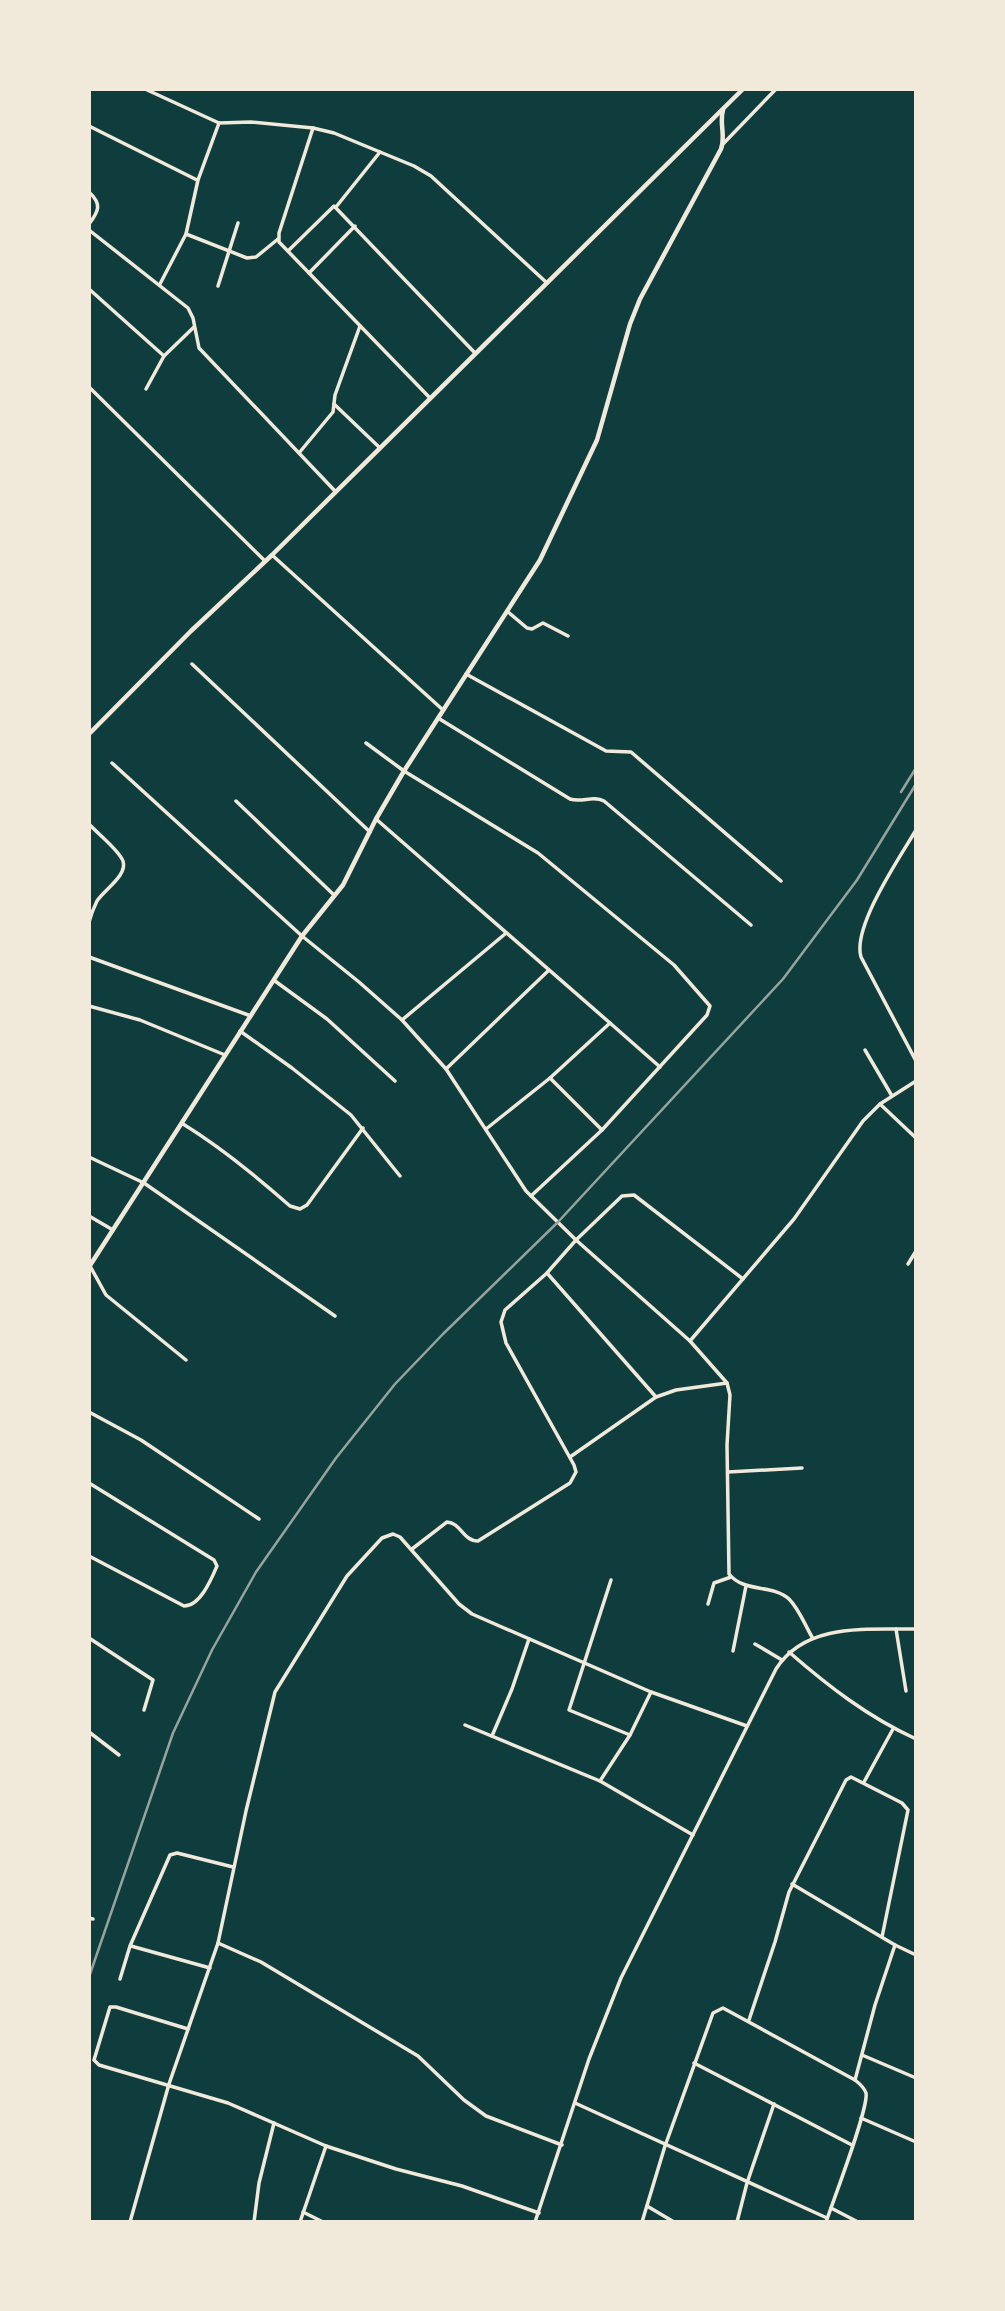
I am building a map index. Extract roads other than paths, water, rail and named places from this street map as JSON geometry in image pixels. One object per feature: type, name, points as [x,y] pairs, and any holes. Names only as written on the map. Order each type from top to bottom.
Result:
[{"type":"street","points":[[145,89],[219,123],[251,122],[313,128],[334,133],[414,166],[431,176],[547,283]]},
{"type":"street","points":[[89,734],[743,89]]},
{"type":"street","points":[[186,1360],[106,1295],[90,1266],[302,936],[336,896],[376,818],[404,771],[540,561],[597,440],[639,299],[723,144],[776,89]]},
{"type":"street","points":[[723,110],[723,144]]},
{"type":"street","points":[[160,284],[186,234],[198,180],[219,123]]},
{"type":"street","points":[[89,127],[198,180]]},
{"type":"street","points":[[186,234],[247,258],[256,257],[278,239],[313,128]]},
{"type":"street","points":[[288,251],[336,207],[380,152]]},
{"type":"street","points":[[89,192],[99,205],[97,214],[89,224]]},
{"type":"street","points":[[336,207],[475,353]]},
{"type":"street","points":[[218,286],[238,223]]},
{"type":"street","points":[[309,273],[355,226]]},
{"type":"street","points":[[89,230],[188,308],[197,342],[203,352],[335,492]]},
{"type":"street","points":[[278,239],[430,398]]},
{"type":"street","points":[[89,289],[164,356]]},
{"type":"street","points":[[299,453],[331,416],[335,395],[360,326]]},
{"type":"street","points":[[146,389],[164,356],[194,327]]},
{"type":"street","points":[[89,387],[265,561]]},
{"type":"street","points":[[334,404],[380,448]]},
{"type":"street","points":[[272,555],[443,710]]},
{"type":"street","points":[[507,611],[527,628],[532,629],[544,623],[568,636]]},
{"type":"street","points":[[192,664],[370,832]]},
{"type":"street","points":[[466,674],[606,751],[631,752],[781,881]]},
{"type":"street","points":[[438,718],[570,799],[575,801],[597,798],[604,801],[751,925]]},
{"type":"street","points":[[366,743],[404,771],[538,853],[674,965],[709,1003],[707,1015],[602,1130],[531,1196]]},
{"type":"street","points":[[112,763],[302,936],[402,1020],[446,1069],[531,1196],[576,1240],[690,1341],[727,1383],[730,1395],[727,1567],[731,1577],[746,1586],[786,1597],[796,1607],[812,1637]]},
{"type":"street","points":[[236,802],[336,896]]},
{"type":"street","points":[[376,818],[660,1067]]},
{"type":"street","points":[[89,824],[124,862],[124,868],[118,878],[98,900],[89,922]]},
{"type":"street","points":[[916,830],[884,884],[862,932],[859,945],[861,957],[916,1061]]},
{"type":"street","points":[[402,1020],[505,933]]},
{"type":"street","points":[[89,957],[251,1016]]},
{"type":"street","points":[[446,1069],[549,970]]},
{"type":"street","points":[[275,981],[327,1018],[395,1081]]},
{"type":"street","points":[[89,1006],[140,1020],[226,1055]]},
{"type":"street","points":[[486,1129],[550,1078],[610,1023]]},
{"type":"street","points":[[240,1031],[351,1115],[400,1176]]},
{"type":"street","points":[[865,1050],[892,1096]]},
{"type":"street","points":[[550,1078],[602,1130]]},
{"type":"street","points":[[690,1341],[794,1219],[863,1121],[880,1104],[916,1081]]},
{"type":"street","points":[[880,1104],[916,1138]]},
{"type":"street","points":[[183,1124],[240,1163],[290,1206],[300,1209],[309,1202],[363,1128]]},
{"type":"street","points":[[89,1157],[144,1183],[335,1316]]},
{"type":"street","points":[[412,1549],[449,1522],[456,1524],[469,1539],[478,1541],[570,1483],[576,1469],[506,1343],[502,1330],[505,1310],[547,1273],[576,1240],[622,1196],[634,1195],[743,1279]]},
{"type":"street","points":[[89,1216],[113,1230]]},
{"type":"street","points":[[908,1264],[916,1251]]},
{"type":"street","points":[[547,1273],[656,1397]]},
{"type":"street","points":[[570,1457],[656,1397],[676,1390],[727,1383]]},
{"type":"street","points":[[89,1412],[142,1440],[259,1519]]},
{"type":"street","points":[[728,1472],[802,1468]]},
{"type":"street","points":[[89,1483],[214,1560],[217,1566],[197,1602],[184,1606],[89,1556]]},
{"type":"street","points":[[130,2222],[169,2084],[218,1943],[272,1700],[279,1683],[347,1576],[382,1538],[389,1534],[397,1535],[465,1610],[651,1692],[747,1726]]},
{"type":"street","points":[[708,1604],[714,1583],[719,1579],[731,1577]]},
{"type":"street","points":[[611,1580],[569,1710],[630,1735]]},
{"type":"street","points":[[733,1651],[746,1586]]},
{"type":"street","points":[[896,1629],[906,1691]]},
{"type":"street","points":[[535,2222],[589,2059],[621,1978],[782,1660],[812,1637],[830,1633],[916,1629]]},
{"type":"street","points":[[89,1638],[153,1680],[144,1710]]},
{"type":"street","points":[[492,1736],[529,1639]]},
{"type":"street","points":[[755,1644],[782,1660]]},
{"type":"street","points":[[789,1652],[837,1694],[916,1739]]},
{"type":"street","points":[[600,1781],[630,1735],[651,1692]]},
{"type":"street","points":[[465,1725],[600,1781],[693,1835]]},
{"type":"street","points":[[864,1782],[893,1728]]},
{"type":"street","points":[[89,1731],[119,1755]]},
{"type":"street","points":[[749,2021],[793,1884],[846,1780],[853,1777],[905,1804],[908,1810],[882,1937]]},
{"type":"street","points":[[120,1979],[130,1946],[170,1855],[177,1853],[233,1867]]},
{"type":"street","points":[[793,1884],[916,1955]]},
{"type":"street","points":[[218,1943],[261,1962],[418,2056],[464,2100],[486,2116],[562,2146]]},
{"type":"street","points":[[855,2080],[875,2005],[895,1945]]},
{"type":"street","points":[[130,1946],[210,1968]]},
{"type":"street","points":[[188,2029],[110,2007],[93,2057],[95,2062],[228,2103],[326,2146],[372,2162],[462,2186],[539,2213]]},
{"type":"street","points":[[575,2104],[665,2146],[747,2183],[826,2220],[861,2118],[866,2097],[864,2089],[855,2080],[727,2008],[716,2010],[665,2146],[642,2222]]},
{"type":"street","points":[[862,2055],[916,2078]]},
{"type":"street","points":[[694,2063],[852,2145]]},
{"type":"street","points":[[737,2222],[747,2183],[774,2104]]},
{"type":"street","points":[[861,2118],[916,2142]]},
{"type":"street","points":[[254,2222],[259,2183],[274,2123]]},
{"type":"street","points":[[300,2222],[326,2146]]},
{"type":"street","points":[[647,2206],[674,2222]]},
{"type":"street","points":[[831,2208],[858,2222]]},
{"type":"street","points":[[303,2212],[323,2222]]},
{"type":"railway","points":[[901,792],[916,768]]},
{"type":"railway","points":[[89,1977],[173,1733],[212,1650],[256,1572],[336,1458],[395,1384],[558,1222],[783,979],[857,880],[916,784]]}]
